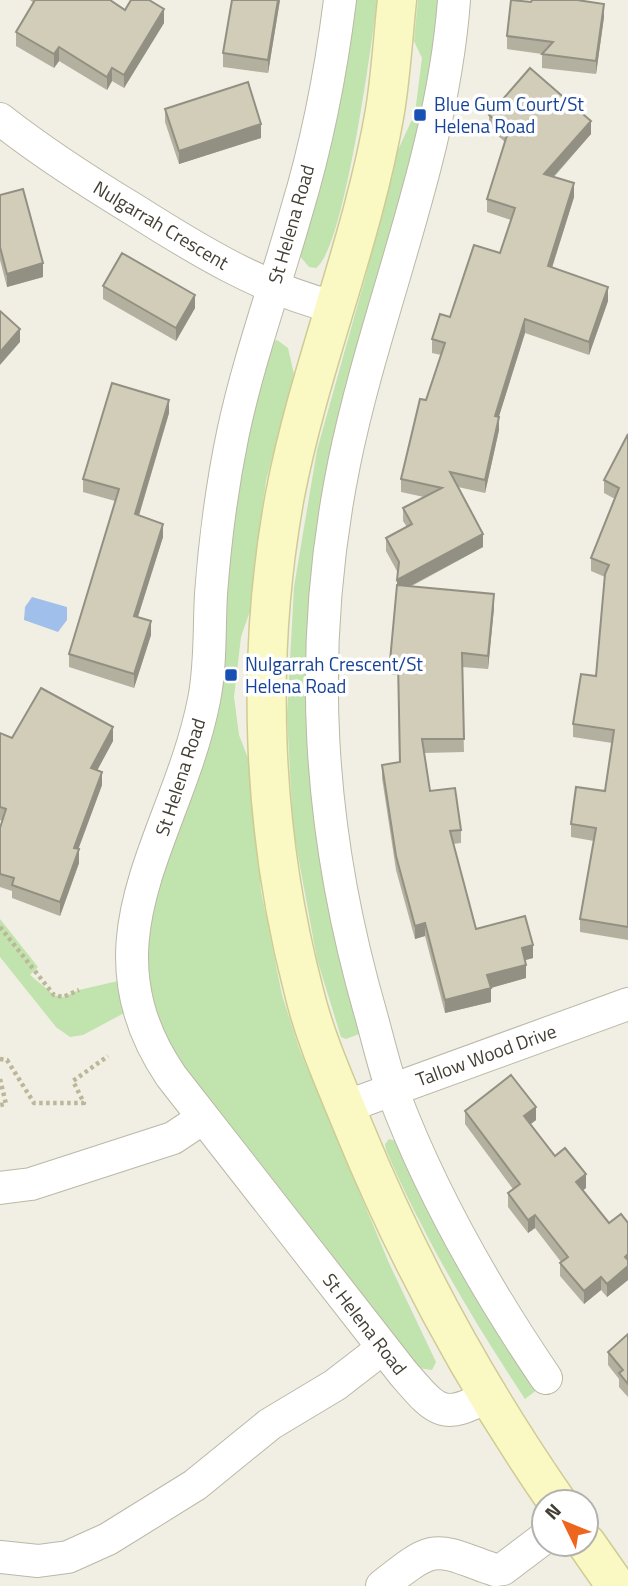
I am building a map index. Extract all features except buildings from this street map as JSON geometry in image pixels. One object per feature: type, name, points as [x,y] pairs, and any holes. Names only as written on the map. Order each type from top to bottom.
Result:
[{"type":"main road","points":[[397,0],[385,111],[296,448],[280,529],[269,648],[268,734],[276,856],[286,913],[316,1034],[345,1107],[406,1245],[489,1395],[548,1488]]},
{"type":"main road","points":[[596,1558],[616,1586]]},
{"type":"street","name":"St Helena Road","points":[[340,0],[315,142],[251,358],[225,473],[213,568],[208,677],[201,716],[133,923],[132,978],[141,1019],[158,1056],[203,1118],[418,1390],[439,1408],[457,1412],[489,1395]]},
{"type":"street","points":[[454,0],[445,82],[433,141],[344,465],[333,529],[324,633],[321,710],[328,817],[351,942],[392,1089],[452,1224],[504,1314],[547,1378]]},
{"type":"street","name":"Nulgarrah Crescent","points":[[0,119],[73,172],[147,218],[273,286],[334,307]]},
{"type":"street","name":"Tallow Wood Drive","points":[[345,1107],[628,1004]]},
{"type":"street","points":[[0,1188],[31,1184],[173,1138],[203,1118]]},
{"type":"street","points":[[0,1557],[38,1561],[68,1557],[108,1539],[195,1485],[271,1424],[335,1385],[383,1348]]},
{"type":"street","points":[[382,1586],[430,1553],[443,1551],[495,1570],[503,1569],[530,1549]]},
{"type":"path","points":[[0,927],[54,995],[63,998],[79,990]]},
{"type":"path","points":[[0,1059],[7,1060],[34,1103],[84,1103],[73,1081],[108,1056]]},
{"type":"path","points":[[0,1079],[6,1104],[0,1105]]},
{"type":"green space","points":[[354,0],[377,0],[363,98],[337,224],[326,253],[316,268],[309,267],[299,255]]},
{"type":"green space","points":[[418,0],[441,0],[433,71],[318,554],[362,1033],[346,1039],[341,1037],[317,959],[293,828],[287,716],[294,587],[317,450],[366,275],[392,163],[415,113],[422,58],[414,41]]},
{"type":"green space","points":[[277,340],[288,348],[294,374],[266,481],[254,566],[252,605],[241,637],[234,697],[239,735],[251,766],[261,891],[282,995],[299,1048],[389,1263],[436,1362],[432,1370],[418,1368],[165,1045],[143,957],[228,538],[246,435],[271,342]]},
{"type":"green space","points":[[0,919],[38,967],[30,975],[54,995],[63,997],[79,990],[118,981],[126,1012],[83,1035],[70,1037],[56,1027],[0,957]]},
{"type":"green space","points":[[389,1139],[396,1141],[538,1389],[525,1399],[486,1339],[433,1246],[386,1150],[385,1144]]},
{"type":"water","points":[[32,597],[67,607],[67,620],[58,632],[24,620],[25,607]]},
{"type":"place","name":"Blue Gum Court/St Helena Road","points":[[420,115]]},
{"type":"place","name":"Nulgarrah Crescent/St Helena Road","points":[[231,675]]}]
